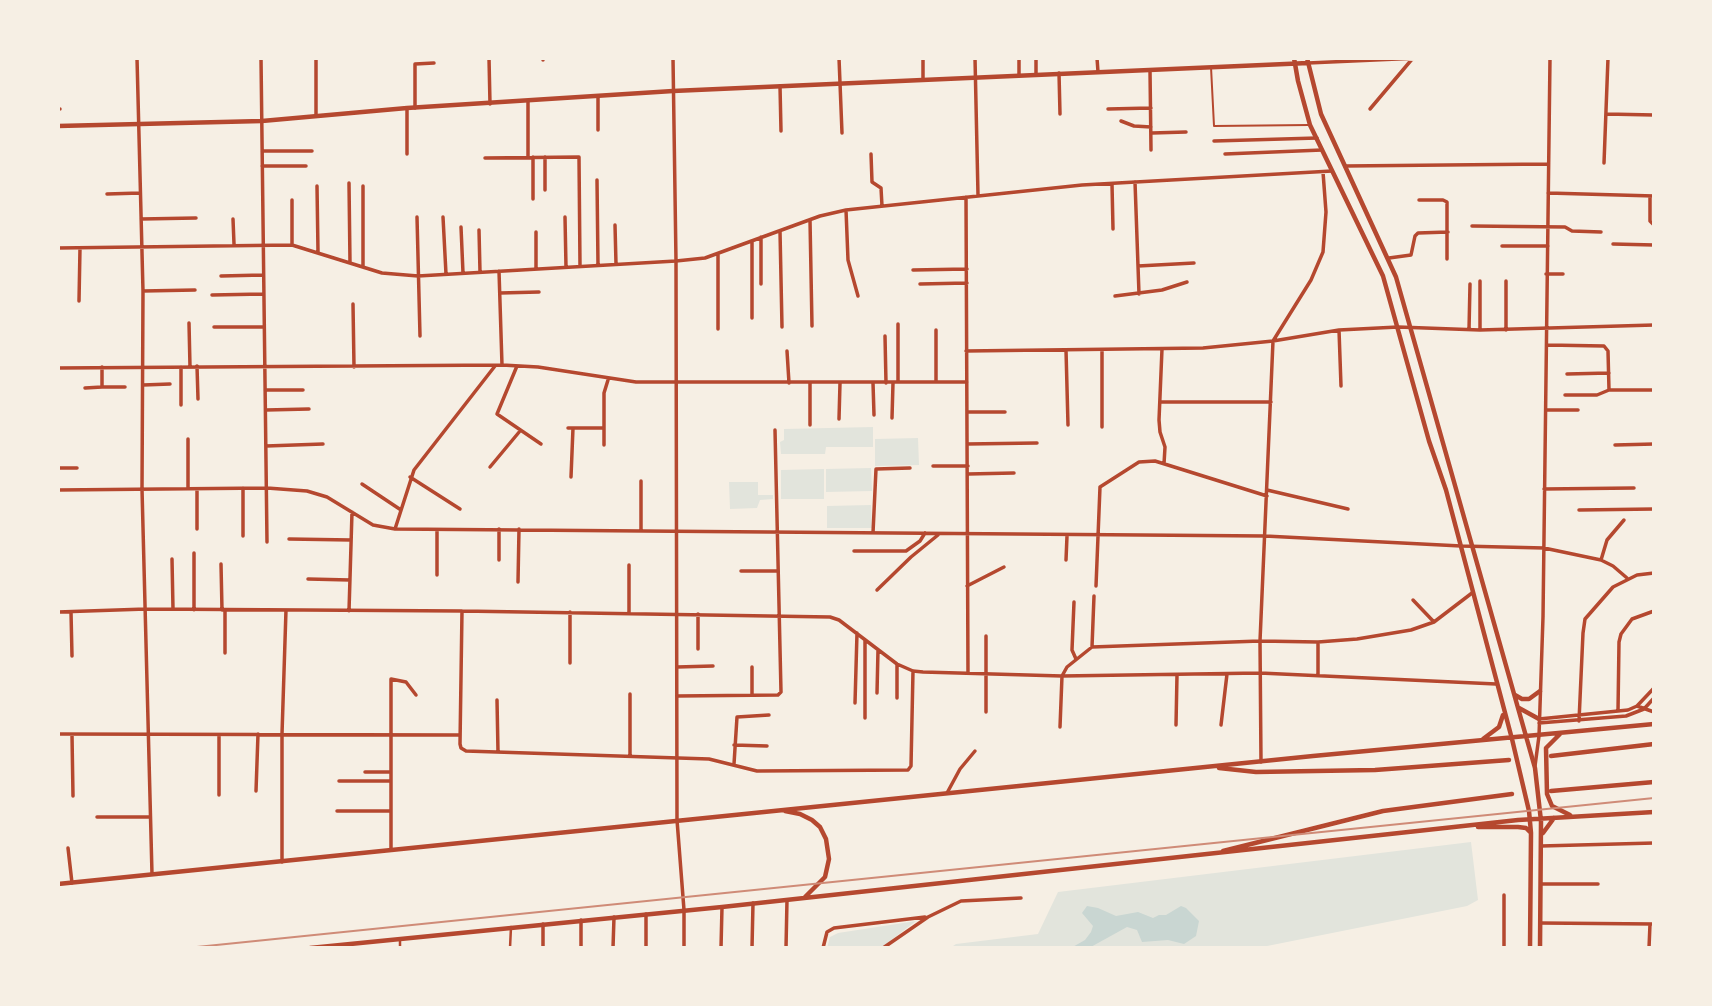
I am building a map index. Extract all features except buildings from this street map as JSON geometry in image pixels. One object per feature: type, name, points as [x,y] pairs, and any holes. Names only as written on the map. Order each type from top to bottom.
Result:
[{"type":"main road","points":[[58,126],[262,121],[407,108],[673,91],[1212,67],[1308,60],[1321,114],[1389,258],[1401,292],[1535,768],[1541,818],[1540,948]]},
{"type":"main road","points":[[1294,61],[1310,125],[1375,257],[1461,546],[1512,738],[1530,819],[1530,948]]},
{"type":"main road","points":[[1514,695],[1529,699],[1540,691]]},
{"type":"main road","points":[[1480,740],[1502,723],[1502,707]]},
{"type":"main road","points":[[1518,708],[1539,721]]},
{"type":"main road","points":[[58,884],[1654,724]]},
{"type":"main road","points":[[1561,734],[1546,748],[1547,794],[1552,806],[1572,816]]},
{"type":"main road","points":[[1551,756],[1654,744]]},
{"type":"main road","points":[[1211,767],[1256,772],[1375,770],[1509,760]]},
{"type":"main road","points":[[1551,791],[1654,782]]},
{"type":"main road","points":[[1215,854],[1383,811],[1512,794]]},
{"type":"main road","points":[[778,810],[800,814],[812,820],[820,827],[826,839],[829,859],[825,877],[804,898]]},
{"type":"main road","points":[[310,948],[722,907],[1530,819],[1654,812]]},
{"type":"main road","points":[[1541,838],[1547,826],[1557,817]]},
{"type":"main road","points":[[1470,826],[1524,827],[1531,833]]},
{"type":"street","points":[[137,58],[143,291],[142,489],[152,875]]},
{"type":"street","points":[[261,58],[267,542]]},
{"type":"street","points":[[489,58],[490,104]]},
{"type":"street","points":[[673,58],[677,820],[684,948]]},
{"type":"street","points":[[839,58],[842,132]]},
{"type":"street","points":[[923,58],[923,79]]},
{"type":"street","points":[[975,58],[978,195]]},
{"type":"street","points":[[1019,58],[1019,75]]},
{"type":"street","points":[[1036,58],[1036,74]]},
{"type":"street","points":[[1097,58],[1097,72]]},
{"type":"street","points":[[1370,109],[1413,58]]},
{"type":"street","points":[[1308,60],[1420,58]]},
{"type":"street","points":[[1535,768],[1539,736],[1544,548],[1550,58]]},
{"type":"street","points":[[1604,163],[1608,58]]},
{"type":"street","points":[[316,60],[316,116]]},
{"type":"street","points":[[415,108],[415,64],[434,63]]},
{"type":"street","points":[[1150,70],[1152,150]]},
{"type":"street","points":[[1059,73],[1060,114]]},
{"type":"street","points":[[780,86],[781,131]]},
{"type":"street","points":[[598,97],[598,130]]},
{"type":"street","points":[[528,102],[533,199]]},
{"type":"street","points":[[407,108],[407,154]]},
{"type":"street","points":[[1108,109],[1151,108]]},
{"type":"street","points":[[1606,114],[1654,114]]},
{"type":"street","points":[[1121,121],[1134,126],[1152,127]]},
{"type":"street","points":[[1152,133],[1185,132]]},
{"type":"street","points":[[1214,141],[1317,138]]},
{"type":"street","points":[[1225,154],[1322,150]]},
{"type":"street","points":[[262,151],[313,151]]},
{"type":"street","points":[[871,154],[872,182],[881,188],[883,206]]},
{"type":"street","points":[[545,157],[545,190]]},
{"type":"street","points":[[485,158],[580,158],[580,266]]},
{"type":"street","points":[[1345,166],[1548,164]]},
{"type":"street","points":[[262,166],[306,166]]},
{"type":"street","points":[[58,248],[292,245],[393,275],[418,276],[676,261],[718,254],[831,213],[978,195],[1135,182],[1332,171]]},
{"type":"street","points":[[1261,762],[1259,673],[1273,341],[1311,280],[1323,253],[1326,212],[1323,172]]},
{"type":"street","points":[[597,180],[598,265]]},
{"type":"street","points":[[1135,182],[1139,294]]},
{"type":"street","points":[[349,183],[350,263]]},
{"type":"street","points":[[1112,184],[1113,229]]},
{"type":"street","points":[[317,186],[318,252]]},
{"type":"street","points":[[363,186],[363,267]]},
{"type":"street","points":[[1548,192],[1652,196],[1650,221],[1654,225]]},
{"type":"street","points":[[107,194],[140,193]]},
{"type":"street","points":[[966,197],[968,673]]},
{"type":"street","points":[[292,200],[292,245]]},
{"type":"street","points":[[1419,200],[1447,202],[1447,259]]},
{"type":"street","points":[[846,211],[848,254],[858,296]]},
{"type":"street","points":[[417,217],[420,336]]},
{"type":"street","points":[[443,217],[446,274]]},
{"type":"street","points":[[565,217],[566,267]]},
{"type":"street","points":[[141,219],[196,218]]},
{"type":"street","points":[[233,219],[234,244]]},
{"type":"street","points":[[810,220],[812,326]]},
{"type":"street","points":[[615,225],[616,264]]},
{"type":"street","points":[[1472,226],[1565,227],[1572,231],[1601,232]]},
{"type":"street","points":[[461,227],[463,273]]},
{"type":"street","points":[[479,230],[480,272]]},
{"type":"street","points":[[780,231],[782,327]]},
{"type":"street","points":[[536,232],[536,269]]},
{"type":"street","points":[[1389,258],[1411,255],[1418,233],[1448,232]]},
{"type":"street","points":[[761,237],[761,284]]},
{"type":"street","points":[[752,241],[752,318]]},
{"type":"street","points":[[1614,244],[1654,245]]},
{"type":"street","points":[[1502,246],[1548,246]]},
{"type":"street","points":[[79,301],[80,248]]},
{"type":"street","points":[[718,254],[718,329]]},
{"type":"street","points":[[1138,266],[1194,264]]},
{"type":"street","points":[[913,270],[968,269]]},
{"type":"street","points":[[499,271],[502,365]]},
{"type":"street","points":[[1546,274],[1563,274]]},
{"type":"street","points":[[220,276],[263,275]]},
{"type":"street","points":[[1480,281],[1480,330]]},
{"type":"street","points":[[1506,281],[1506,330]]},
{"type":"street","points":[[920,284],[967,282]]},
{"type":"street","points":[[1115,296],[1139,294],[1188,282]]},
{"type":"street","points":[[1469,330],[1470,284]]},
{"type":"street","points":[[143,291],[195,290]]},
{"type":"street","points":[[500,293],[539,292]]},
{"type":"street","points":[[212,295],[264,294]]},
{"type":"street","points":[[354,303],[354,366]]},
{"type":"street","points":[[189,323],[190,366]]},
{"type":"street","points":[[892,418],[898,324]]},
{"type":"street","points":[[967,351],[1162,349],[1273,341],[1339,330],[1398,327],[1506,330],[1654,325]]},
{"type":"street","points":[[214,327],[264,327]]},
{"type":"street","points":[[936,330],[936,382]]},
{"type":"street","points":[[1339,330],[1341,386]]},
{"type":"street","points":[[885,336],[886,383]]},
{"type":"street","points":[[1547,345],[1604,346],[1608,351],[1609,390]]},
{"type":"street","points":[[1162,349],[1159,425],[1165,447],[1164,464]]},
{"type":"street","points":[[1066,350],[1068,425]]},
{"type":"street","points":[[1102,350],[1102,427]]},
{"type":"street","points":[[787,351],[789,383]]},
{"type":"street","points":[[395,529],[410,477],[495,365]]},
{"type":"street","points":[[58,368],[502,365],[608,380],[676,383],[967,382]]},
{"type":"street","points":[[197,366],[198,399]]},
{"type":"street","points":[[517,366],[497,414],[541,444]]},
{"type":"street","points":[[102,367],[102,387]]},
{"type":"street","points":[[181,367],[181,405]]},
{"type":"street","points":[[1567,374],[1609,373]]},
{"type":"street","points":[[604,445],[604,393],[608,380]]},
{"type":"street","points":[[810,383],[810,425]]},
{"type":"street","points":[[839,419],[840,383]]},
{"type":"street","points":[[873,383],[874,415]]},
{"type":"street","points":[[143,385],[170,384]]},
{"type":"street","points":[[85,388],[125,387]]},
{"type":"street","points":[[265,390],[303,390]]},
{"type":"street","points":[[1565,395],[1597,395],[1609,390],[1654,390]]},
{"type":"street","points":[[1161,402],[1271,402]]},
{"type":"street","points":[[266,410],[309,409]]},
{"type":"street","points":[[1546,410],[1578,410]]},
{"type":"street","points":[[967,412],[1005,412]]},
{"type":"street","points":[[570,477],[570,428],[604,428]]},
{"type":"street","points":[[677,696],[778,695],[781,692],[775,430]]},
{"type":"street","points":[[489,467],[520,431]]},
{"type":"street","points":[[188,439],[188,489]]},
{"type":"street","points":[[967,444],[1037,443]]},
{"type":"street","points":[[266,446],[323,444]]},
{"type":"street","points":[[1615,445],[1654,444]]},
{"type":"street","points":[[1096,586],[1099,492],[1103,484],[1139,462],[1149,460],[1267,496]]},
{"type":"street","points":[[933,467],[968,466]]},
{"type":"street","points":[[58,468],[77,468]]},
{"type":"street","points":[[873,533],[876,470],[910,468]]},
{"type":"street","points":[[968,474],[1014,473]]},
{"type":"street","points":[[410,477],[460,509]]},
{"type":"street","points":[[641,481],[641,530]]},
{"type":"street","points":[[362,484],[401,510]]},
{"type":"street","points":[[243,488],[243,536]]},
{"type":"street","points":[[58,490],[267,488],[307,491],[327,497],[376,526],[395,529],[1265,536],[1544,548],[1601,560],[1627,578]]},
{"type":"street","points":[[1544,489],[1634,488]]},
{"type":"street","points":[[197,489],[197,529]]},
{"type":"street","points":[[1267,490],[1348,509]]},
{"type":"street","points":[[1579,510],[1654,509]]},
{"type":"street","points":[[349,611],[352,512]]},
{"type":"street","points":[[1601,560],[1606,540],[1624,520]]},
{"type":"street","points":[[499,529],[499,559]]},
{"type":"street","points":[[517,582],[519,529]]},
{"type":"street","points":[[437,530],[437,575]]},
{"type":"street","points":[[854,551],[906,551],[925,534]]},
{"type":"street","points":[[877,590],[940,534]]},
{"type":"street","points":[[1066,559],[1067,536]]},
{"type":"street","points":[[289,539],[351,540]]},
{"type":"street","points":[[194,553],[194,610]]},
{"type":"street","points":[[172,559],[173,609]]},
{"type":"street","points":[[221,564],[225,653]]},
{"type":"street","points":[[628,613],[629,565]]},
{"type":"street","points":[[967,586],[1004,567]]},
{"type":"street","points":[[741,571],[778,571]]},
{"type":"street","points":[[1579,721],[1584,622],[1603,595],[1627,578],[1654,573]]},
{"type":"street","points":[[308,579],[350,580]]},
{"type":"street","points":[[1060,727],[1062,676],[1076,659],[1092,647],[1260,640],[1318,642],[1378,636],[1434,622],[1472,593]]},
{"type":"street","points":[[1092,647],[1094,596]]},
{"type":"street","points":[[1413,600],[1434,622]]},
{"type":"street","points":[[1074,602],[1072,650],[1076,659]]},
{"type":"street","points":[[58,612],[173,609],[830,617],[839,620],[897,664],[913,671],[1062,676],[1318,674],[1496,684]]},
{"type":"street","points":[[282,862],[286,610]]},
{"type":"street","points":[[462,611],[460,735],[461,748],[467,751],[709,759],[757,771],[910,770],[913,671]]},
{"type":"street","points":[[1618,711],[1621,634],[1637,616],[1654,611]]},
{"type":"street","points":[[71,612],[72,656]]},
{"type":"street","points":[[570,612],[570,663]]},
{"type":"street","points":[[698,614],[698,649]]},
{"type":"street","points":[[855,703],[857,634]]},
{"type":"street","points":[[986,636],[986,712]]},
{"type":"street","points":[[864,719],[865,640]]},
{"type":"street","points":[[1318,642],[1318,674]]},
{"type":"street","points":[[877,693],[878,650]]},
{"type":"street","points":[[897,664],[897,698]]},
{"type":"street","points":[[677,667],[713,666]]},
{"type":"street","points":[[752,667],[752,695]]},
{"type":"street","points":[[1221,725],[1227,674]]},
{"type":"street","points":[[1176,725],[1177,675]]},
{"type":"street","points":[[391,850],[391,679],[406,682],[416,695]]},
{"type":"street","points":[[1539,721],[1630,709],[1637,706],[1654,688]]},
{"type":"street","points":[[629,756],[630,694]]},
{"type":"street","points":[[1539,721],[1579,721],[1626,716],[1644,709],[1654,698]]},
{"type":"street","points":[[497,700],[498,752]]},
{"type":"street","points":[[1637,706],[1654,712]]},
{"type":"street","points":[[1620,728],[1630,709]]},
{"type":"street","points":[[734,764],[738,715],[769,715]]},
{"type":"street","points":[[58,734],[460,735]]},
{"type":"street","points":[[72,734],[73,796]]},
{"type":"street","points":[[256,791],[258,734]]},
{"type":"street","points":[[219,735],[219,795]]},
{"type":"street","points":[[734,745],[767,746]]},
{"type":"street","points":[[946,794],[960,769],[975,751]]},
{"type":"street","points":[[365,772],[390,772]]},
{"type":"street","points":[[339,781],[390,781]]},
{"type":"street","points":[[337,811],[390,811]]},
{"type":"street","points":[[97,817],[150,817]]},
{"type":"street","points":[[1541,846],[1654,843]]},
{"type":"street","points":[[68,848],[72,883]]},
{"type":"street","points":[[1541,884],[1598,884]]},
{"type":"street","points":[[1504,895],[1504,948]]},
{"type":"street","points":[[883,948],[928,917],[961,901],[1021,898]]},
{"type":"street","points":[[786,948],[787,900]]},
{"type":"street","points":[[752,948],[753,903]]},
{"type":"street","points":[[721,948],[722,907]]},
{"type":"street","points":[[646,914],[646,948]]},
{"type":"street","points":[[614,917],[614,948]]},
{"type":"street","points":[[823,948],[824,938],[834,928],[928,917]]},
{"type":"street","points":[[581,920],[581,948]]},
{"type":"street","points":[[1540,923],[1652,924],[1649,948]]},
{"type":"street","points":[[543,924],[543,948]]},
{"type":"street","points":[[510,948],[511,927]]},
{"type":"street","points":[[400,939],[400,948]]},
{"type":"street","points":[[371,942],[371,948]]},
{"type":"street","points":[[1397,948],[1476,948]]},
{"type":"lane","points":[[1212,67],[1214,126],[1310,125]]},
{"type":"shaded area","points":[[873,427],[873,447],[826,447],[825,454],[781,454],[780,442],[784,440],[784,429]]},
{"type":"shaded area","points":[[918,438],[919,465],[875,466],[875,439]]},
{"type":"shaded area","points":[[871,468],[872,491],[826,492],[826,469]]},
{"type":"shaded area","points":[[824,469],[824,499],[781,499],[781,470]]},
{"type":"shaded area","points":[[729,482],[758,482],[758,495],[773,495],[773,499],[760,500],[757,508],[730,509]]},
{"type":"shaded area","points":[[871,505],[872,528],[827,528],[827,506]]},
{"type":"shaded area","points":[[1471,842],[1478,900],[1467,906],[1257,948],[950,948],[956,944],[1038,934],[1058,892]]},
{"type":"shaded area","points":[[1087,906],[1116,916],[1138,912],[1153,918],[1166,915],[1181,906],[1199,921],[1196,936],[1184,944],[1168,940],[1142,942],[1137,930],[1127,927],[1089,948],[1071,948],[1085,940],[1091,932],[1093,926],[1082,913]]},
{"type":"shaded area","points":[[916,921],[881,948],[827,948],[830,937],[838,933]]},
{"type":"railway","points":[[187,948],[1654,798]]}]
